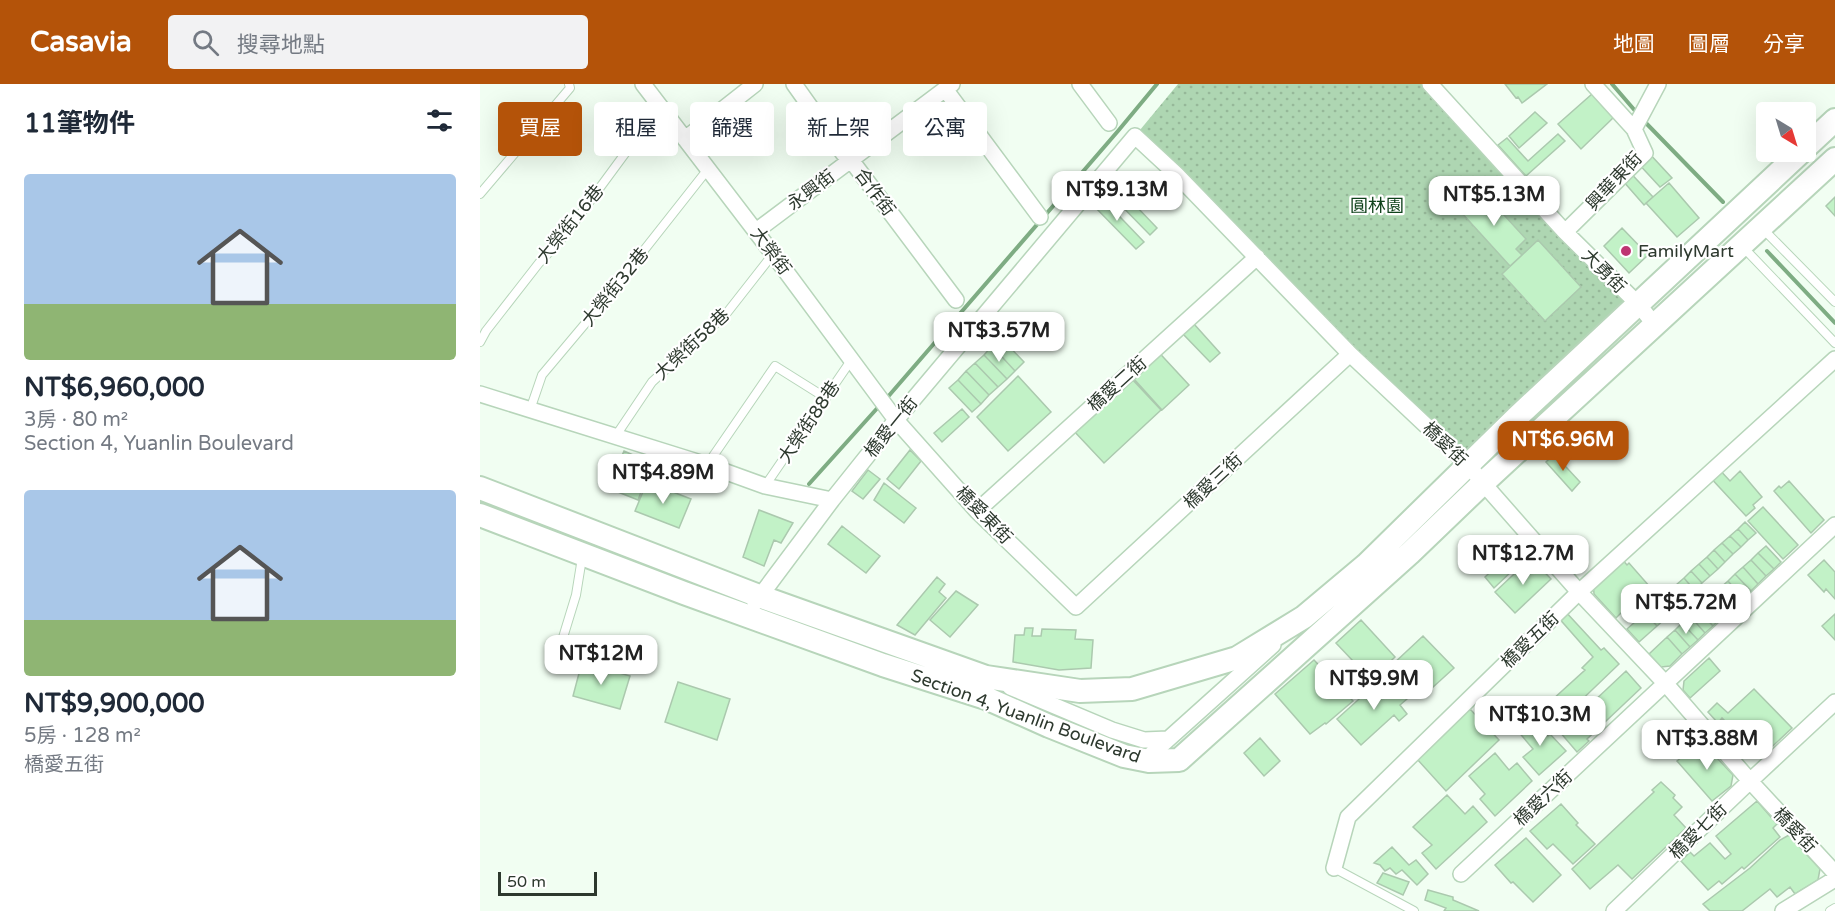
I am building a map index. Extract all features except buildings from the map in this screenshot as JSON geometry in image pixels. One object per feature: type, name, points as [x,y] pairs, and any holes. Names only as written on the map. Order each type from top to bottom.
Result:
[{"type":"main road","points":[[1816,138],[1835,120]]},
{"type":"main road","name":"Section 4, Yuanlin Boulevard","points":[[480,515],[684,593],[883,665],[986,698],[1081,740],[1124,756],[1145,760],[1179,760],[1410,553],[1835,159]]},
{"type":"main road","name":"Section 4, Yuanlin Boulevard","points":[[480,488],[759,596],[986,676],[1080,691],[1132,689],[1237,658],[1304,617],[1366,565],[1468,465],[1790,162]]},
{"type":"street","name":"大榮街","points":[[643,84],[657,102]]},
{"type":"street","points":[[685,139],[756,84]]},
{"type":"street","name":"合作街","points":[[794,84],[843,153],[851,160],[956,300]]},
{"type":"street","points":[[1080,84],[1109,123]]},
{"type":"street","name":"大勇街","points":[[1430,84],[1565,232],[1638,304],[1655,325]]},
{"type":"street","points":[[1593,84],[1635,127],[1657,84]]},
{"type":"street","points":[[948,87],[1040,217]]},
{"type":"street","name":"永興街","points":[[756,231],[948,87]]},
{"type":"street","name":"興華東街","points":[[1565,232],[1645,153],[1635,127]]},
{"type":"street","name":"大榮街","points":[[678,130],[893,415]]},
{"type":"street","name":"橋愛街","points":[[1135,136],[1176,174],[1350,354],[1468,465],[1579,592],[1666,684],[1750,781],[1835,873]]},
{"type":"street","name":"橋愛一街","points":[[747,615],[893,415],[1135,136]]},
{"type":"street","name":"橋愛二街","points":[[977,511],[1257,257]]},
{"type":"street","name":"橋愛三街","points":[[1076,607],[1350,354]]},
{"type":"street","name":"橋愛五街","points":[[1334,868],[1348,817],[1579,592],[1835,359]]},
{"type":"street","points":[[480,394],[707,465],[765,486],[832,500]]},
{"type":"street","name":"橋愛東街","points":[[893,415],[977,511],[1076,607]]},
{"type":"street","name":"橋愛六街","points":[[1461,874],[1835,525]]},
{"type":"street","points":[[1145,760],[1304,617]]},
{"type":"street","points":[[986,676],[1112,730],[1144,740],[1168,739]]},
{"type":"street","name":"橋愛七街","points":[[1614,911],[1835,702]]},
{"type":"street","points":[[1783,911],[1835,879]]},
{"type":"lane","points":[[480,194],[570,87],[569,84]]},
{"type":"lane","name":"大榮街16巷","points":[[480,342],[539,262],[565,235],[623,156]]},
{"type":"lane","name":"大榮街32巷","points":[[530,410],[542,375],[600,306],[708,169]]},
{"type":"lane","points":[[1761,227],[1835,302]]},
{"type":"lane","points":[[1742,245],[1835,343]]},
{"type":"lane","name":"大榮街58巷","points":[[615,437],[652,382],[726,314],[773,254]]},
{"type":"lane","name":"大榮街88巷","points":[[765,486],[852,359]]},
{"type":"lane","points":[[707,465],[775,366],[826,398]]},
{"type":"lane","points":[[561,644],[576,595],[583,554]]},
{"type":"lane","points":[[1334,868],[1414,911]]},
{"type":"lane","points":[[1830,911],[1835,908]]},
{"type":"green space","name":"圓林園","points":[[1178,84],[1430,84],[1638,304],[1468,465],[1135,136]]},
{"type":"waterway","points":[[886,399],[1157,84]]},
{"type":"waterway","points":[[1612,84],[1637,113]]},
{"type":"waterway","points":[[1644,121],[1723,202]]},
{"type":"waterway","points":[[1767,251],[1835,323]]},
{"type":"waterway","points":[[809,484],[881,404]]},
{"type":"place","name":"FamilyMart","points":[[1626,251]]}]
